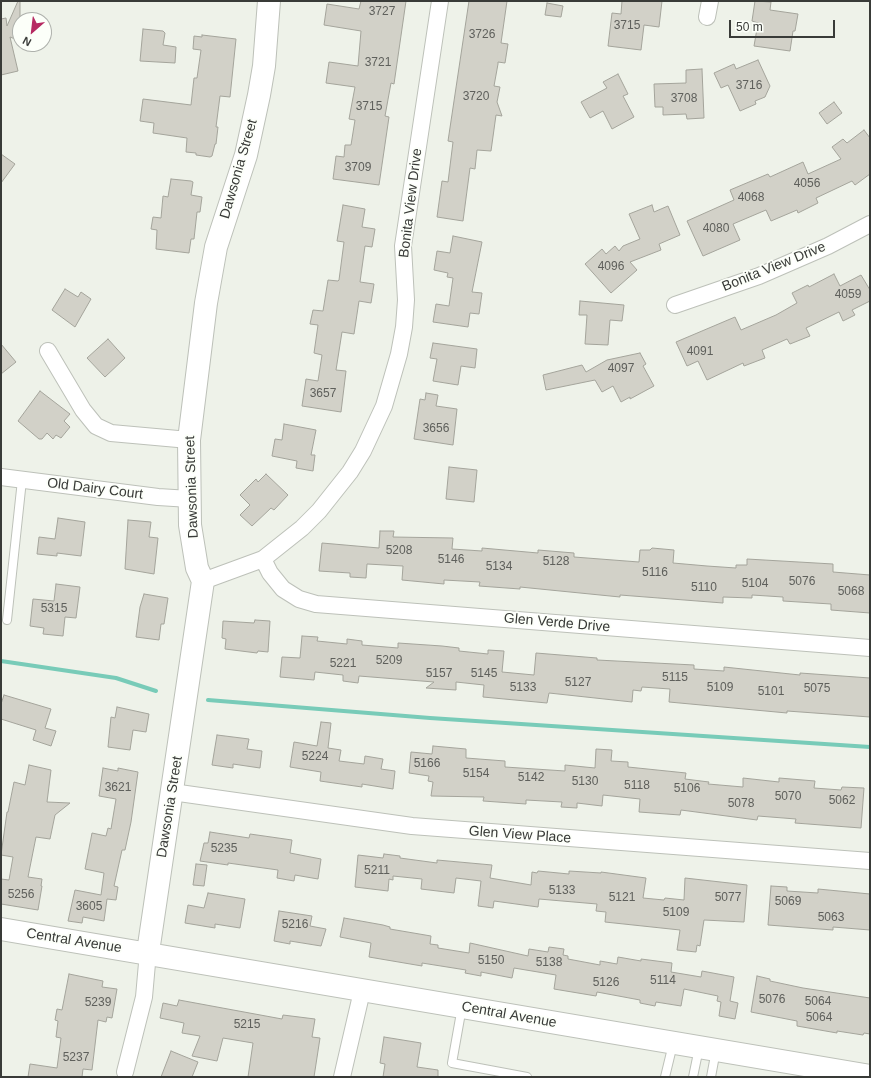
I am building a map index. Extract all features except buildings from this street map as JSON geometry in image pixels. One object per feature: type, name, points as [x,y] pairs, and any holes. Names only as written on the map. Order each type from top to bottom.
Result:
[{"type":"street","name":"Dawsonia Street","points":[[148,952],[203,581],[197,568],[190,525],[189,440],[206,303],[215,255],[227,210],[246,155],[259,95],[264,66],[269,1]]},
{"type":"street","name":"Bonita View Drive","points":[[203,581],[263,559],[302,528],[335,492],[366,444],[384,406],[393,380],[399,354],[405,313],[403,246],[440,1]]},
{"type":"street","points":[[707,17],[710,1]]},
{"type":"street","name":"Bonita View Drive","points":[[675,304],[780,267],[870,224]]},
{"type":"street","points":[[48,351],[83,410],[96,426],[112,433],[189,440]]},
{"type":"street","name":"Old Dairy Court","points":[[1,477],[158,497],[190,499]]},
{"type":"street","name":"Glen Verde Drive","points":[[263,559],[270,573],[283,589],[299,599],[316,604],[870,648]]},
{"type":"street","name":"Glen View Place","points":[[172,792],[412,826],[870,861]]},
{"type":"street","name":"Central Avenue","points":[[1,929],[148,952],[864,1076]]},
{"type":"street","points":[[125,1072],[144,997],[148,952]]},
{"type":"street","points":[[342,1077],[362,990]]},
{"type":"lane","points":[[7,620],[22,480]]},
{"type":"lane","points":[[462,1007],[452,1063],[527,1077]]},
{"type":"lane","points":[[665,1077],[673,1043]]},
{"type":"lane","points":[[693,1077],[708,1049]]},
{"type":"lane","points":[[708,1049],[711,1077]]},
{"type":"waterway","points":[[1,661],[116,678],[156,691]]},
{"type":"waterway","points":[[208,700],[430,718],[870,747]]}]
